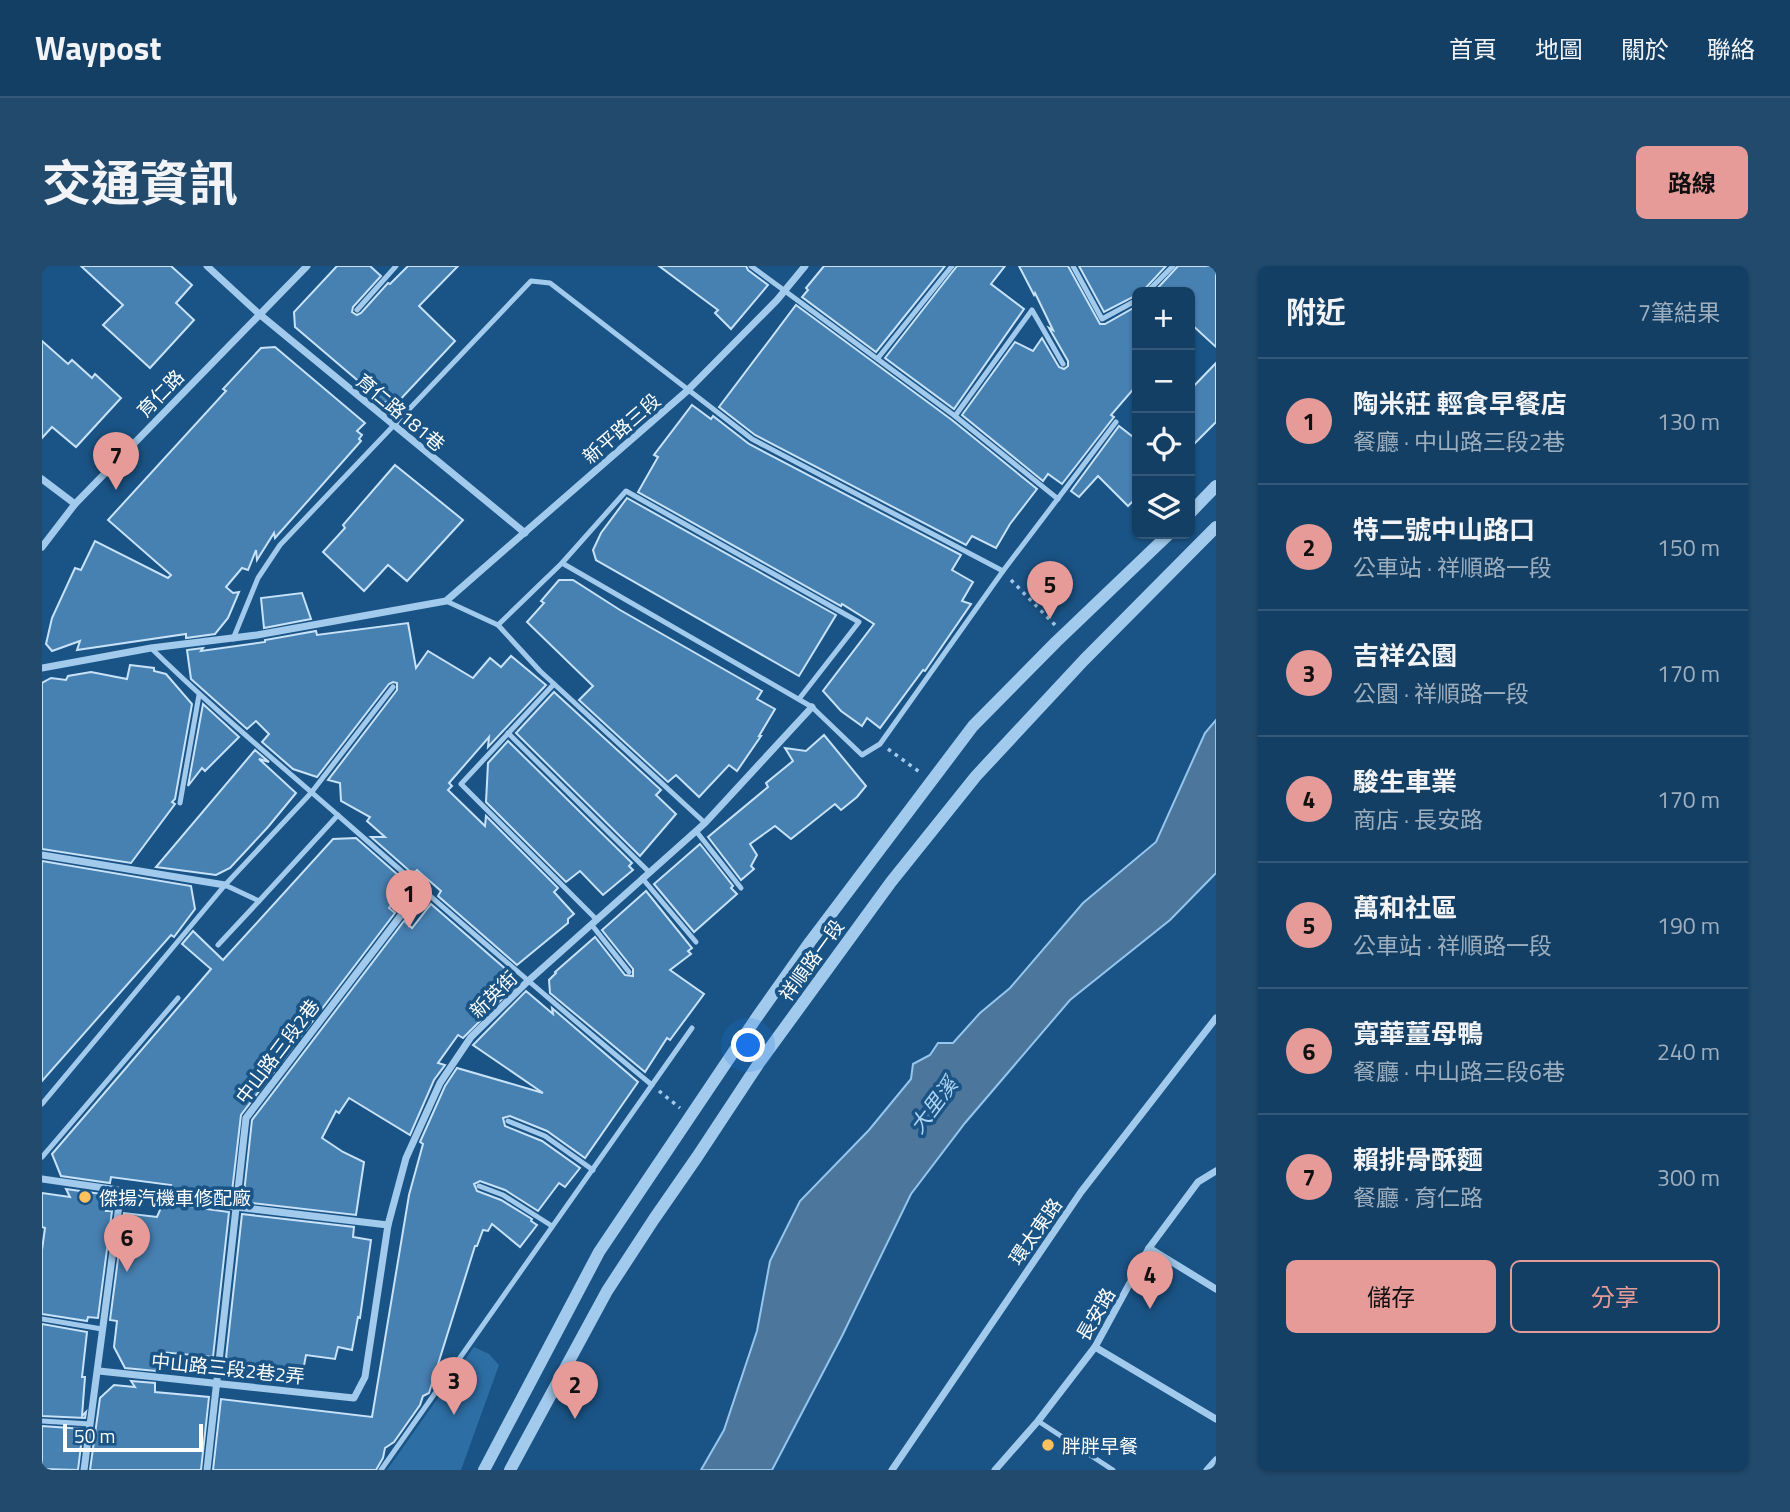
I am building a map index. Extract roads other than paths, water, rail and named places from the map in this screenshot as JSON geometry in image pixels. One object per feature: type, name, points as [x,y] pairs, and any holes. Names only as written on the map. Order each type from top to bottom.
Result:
[{"type":"street","name":"育仁路181巷","points":[[207,266],[258,313],[393,427],[525,533]]},
{"type":"street","name":"育仁路","points":[[42,547],[75,504],[306,266]]},
{"type":"street","name":"新平路三段","points":[[446,601],[687,391],[784,292],[805,266]]},
{"type":"street","points":[[42,479],[75,504]]},
{"type":"street","points":[[1195,508],[1216,486]]},
{"type":"street","name":"祥順路一段","points":[[510,1470],[601,1303],[654,1219],[759,1063],[907,860],[976,776],[1084,660],[1216,527]]},
{"type":"street","name":"祥順路一段","points":[[484,1470],[599,1252],[803,953],[973,726],[1164,539]]},
{"type":"street","points":[[42,668],[151,648],[233,639],[446,601]]},
{"type":"street","name":"新英街","points":[[354,1398],[365,1377],[388,1225],[406,1158],[440,1083],[471,1037],[527,982],[705,823],[813,707]]},
{"type":"street","points":[[42,855],[225,885]]},
{"type":"street","name":"中山路三段2巷","points":[[207,1470],[246,1118],[421,889]]},
{"type":"street","name":"環太東路","points":[[892,1470],[1082,1192],[1216,1018]]},
{"type":"street","name":"長安路","points":[[995,1470],[1038,1421],[1095,1347],[1149,1248],[1198,1182],[1216,1171]]},
{"type":"street","points":[[42,1179],[236,1208],[388,1225]]},
{"type":"street","points":[[84,1470],[121,1190]]},
{"type":"street","points":[[1149,1248],[1216,1289]]},
{"type":"street","points":[[1095,1347],[1216,1419]]},
{"type":"street","name":"中山路三段2巷2弄","points":[[99,1371],[354,1398]]},
{"type":"street","points":[[1207,1470],[1216,1460]]},
{"type":"lane","points":[[383,266],[390,273]]},
{"type":"lane","points":[[357,310],[396,266]]},
{"type":"lane","points":[[751,266],[955,416],[1058,499]]},
{"type":"lane","points":[[878,358],[952,266]]},
{"type":"lane","points":[[1073,266],[1102,319],[1132,303]]},
{"type":"lane","points":[[1152,287],[1173,266]]},
{"type":"lane","points":[[233,639],[258,578],[280,545],[531,281],[550,283],[752,439],[1003,571]]},
{"type":"lane","points":[[955,416],[1031,310],[1063,364]]},
{"type":"lane","points":[[562,562],[813,707],[862,755],[880,744],[1003,571],[1116,422]]},
{"type":"lane","points":[[498,625],[562,562],[626,491],[859,622],[799,699]]},
{"type":"lane","points":[[446,601],[498,625],[554,684],[705,823]]},
{"type":"lane","points":[[151,648],[199,695],[310,793],[527,982],[652,1085]]},
{"type":"lane","points":[[554,684],[461,784],[594,922],[629,972]]},
{"type":"lane","points":[[42,1104],[225,885],[310,793],[393,687]]},
{"type":"lane","points":[[180,803],[199,695]]},
{"type":"lane","points":[[508,733],[645,875],[696,942]]},
{"type":"lane","points":[[218,945],[338,816]]},
{"type":"lane","points":[[695,831],[741,888]]},
{"type":"lane","points":[[225,885],[259,901]]},
{"type":"lane","points":[[42,1157],[178,998]]},
{"type":"lane","points":[[381,1470],[692,1028]]},
{"type":"lane","points":[[508,1121],[545,1136],[593,1170]]},
{"type":"lane","points":[[479,1186],[503,1195],[552,1226]]},
{"type":"lane","points":[[42,1319],[102,1329]]},
{"type":"lane","points":[[42,1421],[90,1424]]},
{"type":"lane","points":[[1038,1421],[1112,1470]]},
{"type":"water","name":"大里溪","points":[[1216,720],[1216,873],[1170,920],[1070,1000],[965,1123],[911,1194],[842,1336],[772,1470],[701,1470],[724,1430],[757,1331],[770,1261],[800,1201],[869,1130],[911,1079],[913,1064],[930,1055],[938,1043],[953,1043],[980,1013],[1010,988],[1083,903],[1156,842],[1205,733]]},
{"type":"place","name":"賴排骨酥麵","points":[[116,490]]},
{"type":"place","name":"萬和社區","points":[[1050,619]]},
{"type":"place","name":"陶米莊 輕食早餐店","points":[[409,928]]},
{"type":"place","name":"傑揚汽機車修配廠","points":[[85,1197]]},
{"type":"place","name":"寬華薑母鴨","points":[[127,1272]]},
{"type":"place","name":"駿生車業","points":[[1150,1309]]},
{"type":"place","name":"吉祥公園","points":[[454,1415]]},
{"type":"place","name":"特二號中山路口","points":[[575,1419]]},
{"type":"place","name":"胖胖早餐","points":[[1048,1445]]}]
